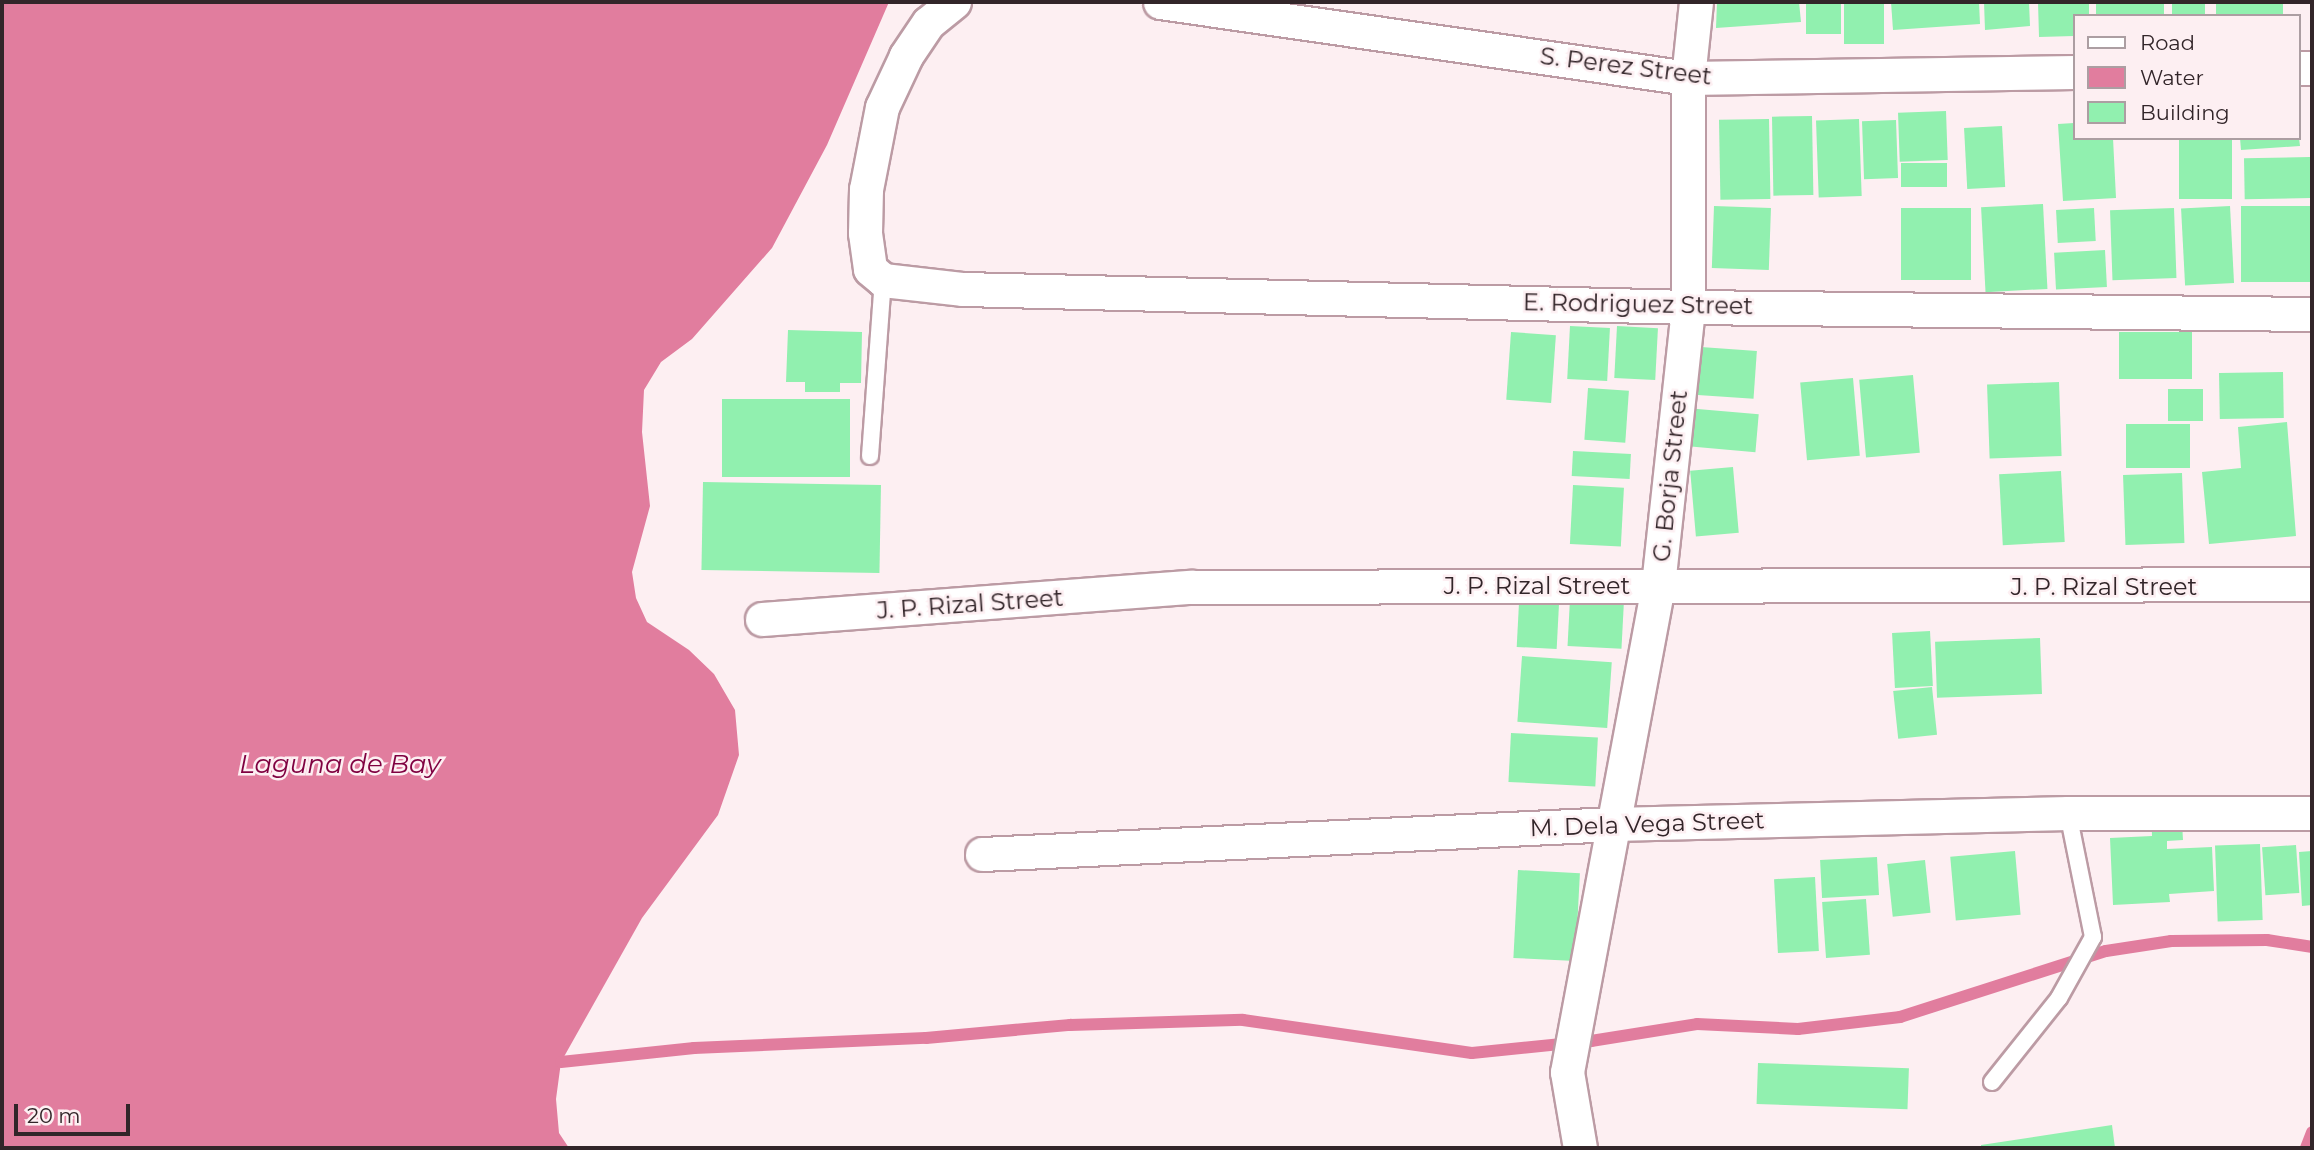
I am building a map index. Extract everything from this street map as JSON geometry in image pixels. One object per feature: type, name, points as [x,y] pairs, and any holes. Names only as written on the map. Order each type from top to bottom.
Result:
[{"type":"street","points":[[883,279],[870,269],[865,233],[866,189],[882,107],[906,56],[928,23],[954,2]]},
{"type":"street","name":"S. Perez Street","points":[[1160,2],[1222,8],[1688,78],[2072,72]]},
{"type":"street","name":"G. Borja Street","points":[[1580,1148],[1567,1072],[1658,585],[1688,307],[1688,78],[1696,2]]},
{"type":"street","name":"E. Rodriguez Street","points":[[883,279],[963,289],[1688,307],[2312,314]]},
{"type":"street","name":"J. P. Rizal Street","points":[[762,619],[1191,587],[2312,584]]},
{"type":"street","name":"M. Dela Vega Street","points":[[982,854],[1613,824],[2068,813],[2312,813]]},
{"type":"lane","points":[[870,456],[883,279]]},
{"type":"lane","points":[[1992,1082],[2059,998],[2093,937],[2068,813]]},
{"type":"water","name":"Laguna de Bay","points":[[2,2],[889,2],[827,145],[772,248],[692,339],[661,362],[644,390],[642,432],[650,506],[632,572],[636,598],[647,622],[689,650],[714,674],[735,710],[739,755],[718,815],[642,918],[561,1062],[556,1099],[559,1133],[569,1148],[2,1148]]},
{"type":"building","points":[[1717,2],[1799,2],[1801,22],[1716,28]]},
{"type":"building","points":[[1806,2],[1841,2],[1841,34],[1806,34]]},
{"type":"building","points":[[1844,2],[1884,2],[1884,44],[1844,44]]},
{"type":"building","points":[[1891,2],[1979,2],[1980,24],[1893,30]]},
{"type":"building","points":[[1984,2],[2029,2],[2030,26],[1985,30]]},
{"type":"building","points":[[2038,2],[2089,2],[2089,14],[2072,14],[2072,36],[2039,37]]},
{"type":"building","points":[[2096,2],[2164,2],[2164,14],[2096,14]]},
{"type":"building","points":[[2172,2],[2205,2],[2205,14],[2172,14]]},
{"type":"building","points":[[2216,2],[2283,2],[2283,14],[2216,14]]},
{"type":"building","points":[[1946,111],[1948,160],[1900,162],[1898,113]]},
{"type":"building","points":[[1812,116],[1813,195],[1773,196],[1772,117]]},
{"type":"building","points":[[1769,119],[1770,199],[1720,200],[1719,120]]},
{"type":"building","points":[[1859,119],[1862,196],[1819,197],[1816,121]]},
{"type":"building","points":[[1896,120],[1898,178],[1864,179],[1862,121]]},
{"type":"building","points":[[2072,123],[2072,140],[2113,140],[2116,198],[2063,201],[2058,124]]},
{"type":"building","points":[[2002,126],[2005,187],[1967,189],[1964,128]]},
{"type":"building","points":[[2179,140],[2232,140],[2232,199],[2179,199]]},
{"type":"building","points":[[2240,140],[2299,140],[2300,146],[2241,150]]},
{"type":"building","points":[[2310,157],[2311,198],[2245,199],[2244,158]]},
{"type":"building","points":[[1901,163],[1947,163],[1947,187],[1901,187]]},
{"type":"building","points":[[2043,204],[2047,289],[1986,292],[1981,207]]},
{"type":"building","points":[[1714,206],[1771,208],[1769,270],[1712,268]]},
{"type":"building","points":[[2230,206],[2234,283],[2185,285],[2181,209]]},
{"type":"building","points":[[2241,206],[2312,206],[2312,282],[2241,282]]},
{"type":"building","points":[[1901,208],[1971,208],[1971,280],[1901,280]]},
{"type":"building","points":[[2094,208],[2096,241],[2058,243],[2056,210]]},
{"type":"building","points":[[2174,208],[2176,278],[2112,280],[2110,210]]},
{"type":"building","points":[[2105,250],[2107,287],[2056,290],[2054,253]]},
{"type":"building","points":[[1570,326],[1610,328],[1607,381],[1567,379]]},
{"type":"building","points":[[1617,326],[1658,328],[1655,380],[1614,378]]},
{"type":"building","points":[[788,330],[862,332],[861,383],[840,383],[840,392],[805,392],[805,382],[786,382]]},
{"type":"building","points":[[1511,332],[1556,335],[1551,403],[1506,400]]},
{"type":"building","points":[[2119,332],[2192,332],[2192,379],[2119,379]]},
{"type":"building","points":[[1701,347],[1757,351],[1754,399],[1698,395]]},
{"type":"building","points":[[2283,372],[2284,418],[2220,419],[2219,373]]},
{"type":"building","points":[[1913,375],[1920,453],[1866,457],[1859,380]]},
{"type":"building","points":[[1853,378],[1860,456],[1807,460],[1800,383]]},
{"type":"building","points":[[2059,382],[2062,456],[1990,458],[1987,385]]},
{"type":"building","points":[[1588,388],[1629,391],[1625,443],[1584,440]]},
{"type":"building","points":[[2168,389],[2203,389],[2203,421],[2168,421]]},
{"type":"building","points":[[722,399],[850,399],[850,477],[722,477]]},
{"type":"building","points":[[1686,408],[1759,414],[1755,452],[1683,446]]},
{"type":"building","points":[[2287,422],[2296,536],[2209,544],[2202,472],[2241,468],[2238,427]]},
{"type":"building","points":[[2126,424],[2190,424],[2190,468],[2126,468]]},
{"type":"building","points":[[1573,451],[1631,454],[1630,479],[1572,476]]},
{"type":"building","points":[[1733,467],[1739,533],[1696,536],[1690,471]]},
{"type":"building","points":[[2061,471],[2065,542],[2003,545],[1999,474]]},
{"type":"building","points":[[2182,473],[2184,543],[2125,545],[2123,475]]},
{"type":"building","points":[[703,482],[881,485],[879,573],[701,570]]},
{"type":"building","points":[[1573,485],[1624,488],[1621,547],[1570,544]]},
{"type":"building","points":[[1571,580],[1625,583],[1621,649],[1568,646]]},
{"type":"building","points":[[1520,584],[1560,586],[1557,649],[1517,647]]},
{"type":"building","points":[[1930,631],[1933,686],[1895,688],[1892,633]]},
{"type":"building","points":[[2040,638],[2042,694],[1937,698],[1935,642]]},
{"type":"building","points":[[1522,656],[1612,662],[1607,728],[1517,722]]},
{"type":"building","points":[[1932,687],[1937,735],[1898,739],[1893,691]]},
{"type":"building","points":[[1511,733],[1598,738],[1595,786],[1508,782]]},
{"type":"building","points":[[2181,805],[2183,840],[2167,841],[2167,849],[2212,847],[2214,891],[2169,894],[2170,902],[2113,905],[2110,838],[2152,836],[2151,807]]},
{"type":"building","points":[[2260,844],[2263,920],[2218,922],[2215,846]]},
{"type":"building","points":[[2296,845],[2299,893],[2265,895],[2262,847]]},
{"type":"building","points":[[2015,851],[2021,915],[1956,920],[1950,857]]},
{"type":"building","points":[[2312,851],[2312,905],[2302,906],[2299,852]]},
{"type":"building","points":[[1877,857],[1879,895],[1822,898],[1820,860]]},
{"type":"building","points":[[1925,860],[1931,913],[1893,917],[1887,864]]},
{"type":"building","points":[[1518,870],[1580,873],[1575,961],[1513,958]]},
{"type":"building","points":[[1815,877],[1819,951],[1778,953],[1774,879]]},
{"type":"building","points":[[1866,899],[1870,955],[1826,958],[1822,902]]},
{"type":"building","points":[[1758,1063],[1909,1068],[1907,1109],[1757,1104]]},
{"type":"building","points":[[2112,1125],[2115,1148],[1981,1148],[1981,1145]]},
{"type":"waterway","points":[[561,1062],[694,1048],[926,1038],[1070,1025],[1243,1020],[1472,1053],[1591,1041],[1697,1024],[1798,1029],[1900,1017],[2106,951],[2171,941],[2267,940],[2312,947]]},
{"type":"waterway","points":[[2306,1148],[2312,1132]]}]
